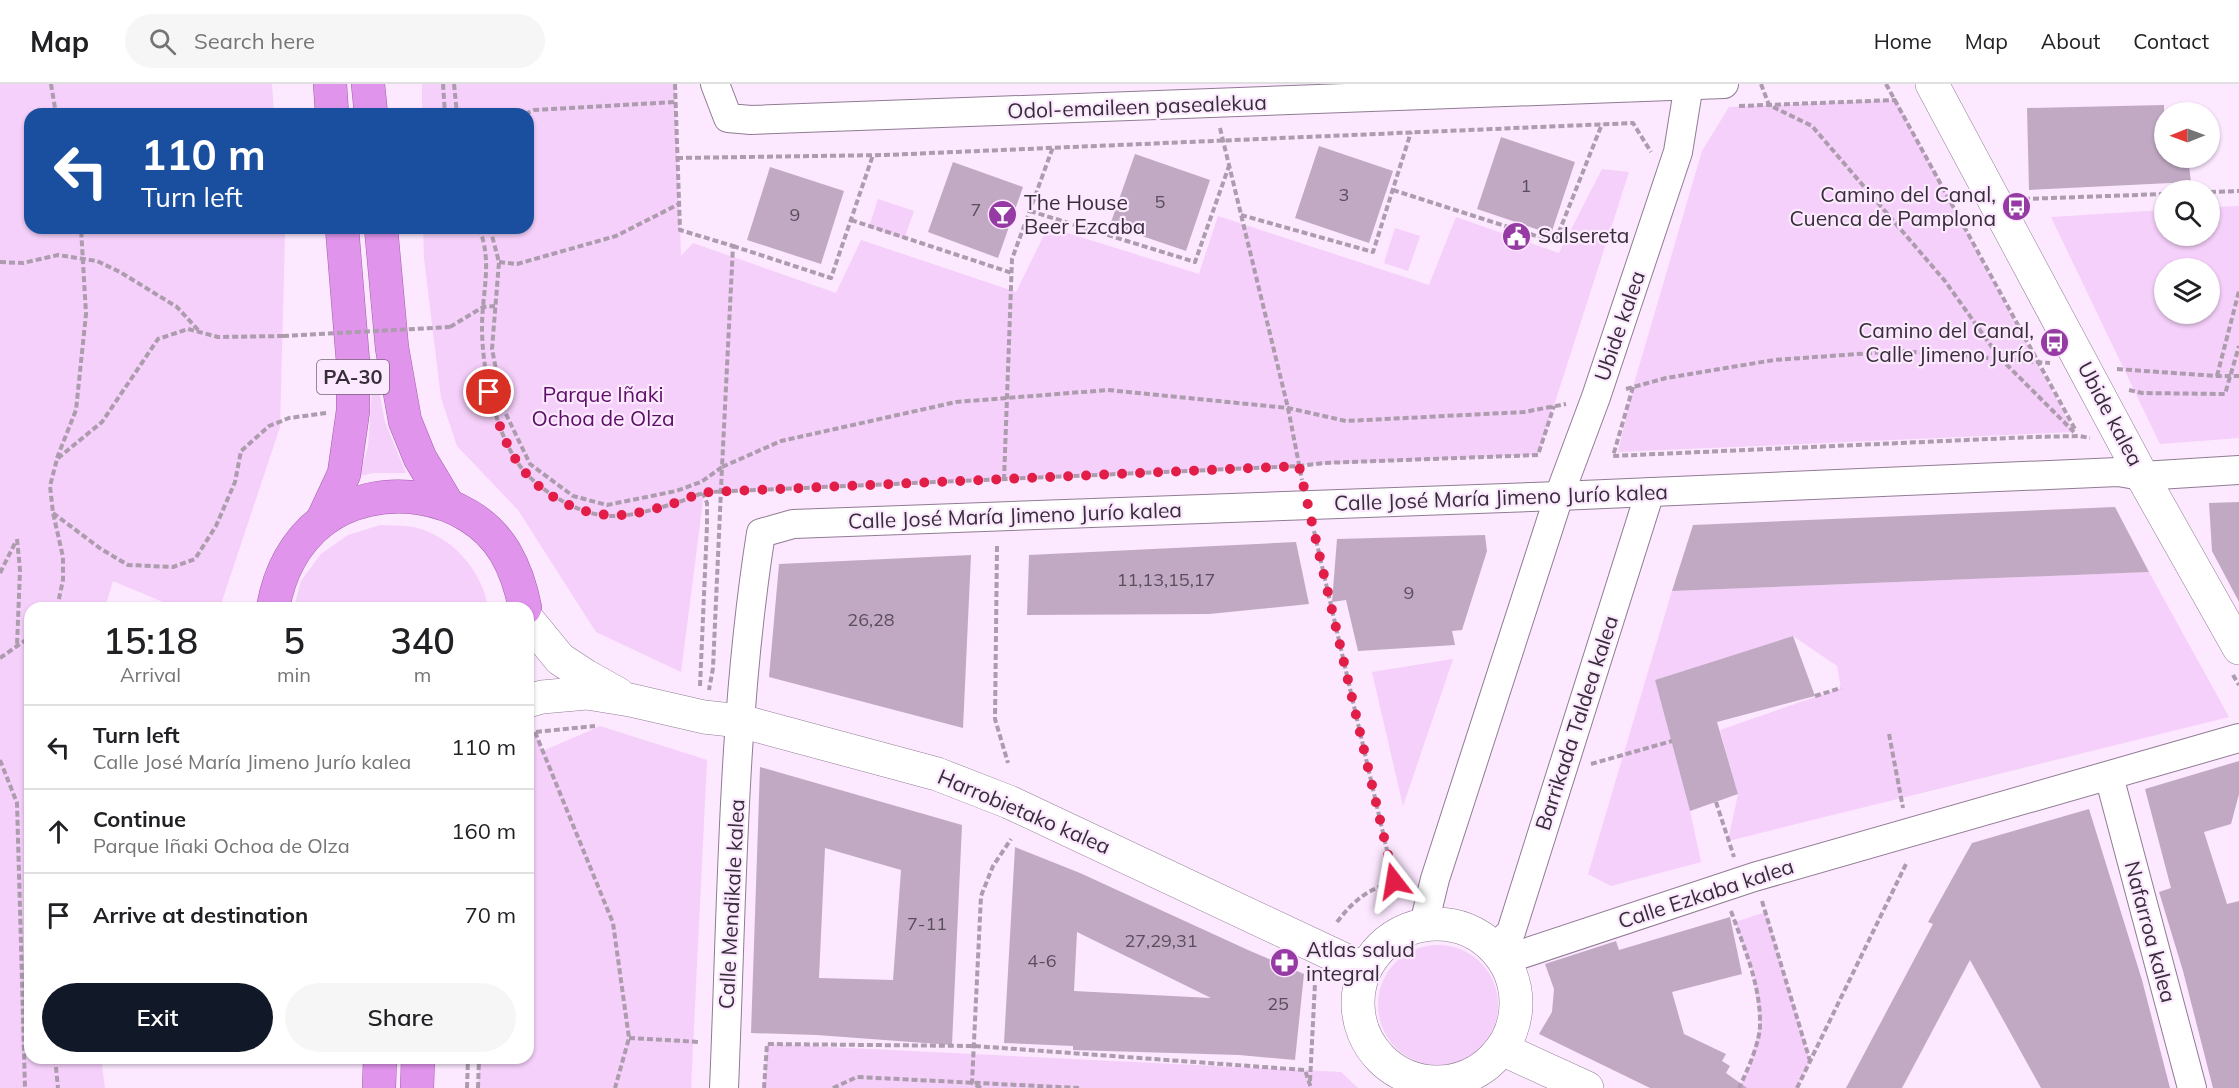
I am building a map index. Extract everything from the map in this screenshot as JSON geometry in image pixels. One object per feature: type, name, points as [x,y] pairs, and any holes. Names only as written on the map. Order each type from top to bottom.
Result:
[{"type":"highway","points":[[330,84],[332,108]]},
{"type":"highway","points":[[368,84],[370,108]]},
{"type":"highway","name":"PA-30","points":[[274,602],[278,583],[295,549],[322,521],[344,474],[353,411],[353,362],[342,234]]},
{"type":"highway","name":"PA-30","points":[[382,234],[392,348],[405,421],[420,458],[448,505]]},
{"type":"highway","name":"PA-30","points":[[322,521],[361,501],[405,495],[448,505],[479,523],[504,550],[520,583],[524,602]]},
{"type":"highway","points":[[379,1088],[380,1064]]},
{"type":"highway","points":[[417,1088],[418,1064]]},
{"type":"main road","name":"Ubide kalea","points":[[1932,84],[2142,476],[2239,648]]},
{"type":"main road","name":"Harrobietako kalea","points":[[534,627],[560,658],[586,676],[630,700]]},
{"type":"main road","name":"Harrobietako kalea","points":[[534,712],[542,697],[588,693],[700,716],[740,721],[937,774],[1009,802],[1364,969]]},
{"type":"main road","points":[[1424,924],[1450,924],[1474,932],[1500,954],[1514,981],[1516,1005],[1513,1028],[1502,1049],[1484,1067],[1460,1079],[1435,1085],[1409,1078],[1386,1065],[1369,1045],[1359,1020],[1358,994],[1364,969],[1386,942],[1400,932],[1424,924]]},
{"type":"main road","points":[[1502,1049],[1587,1088]]},
{"type":"street","name":"Odol-emaileen pasealekua","points":[[715,84],[728,118],[751,120],[1689,85]]},
{"type":"street","points":[[1689,85],[1726,95]]},
{"type":"street","name":"Ubide kalea","points":[[1559,496],[1596,397],[1678,152],[1689,85]]},
{"type":"street","name":"Calle José María Jimeno Jurío kalea","points":[[740,721],[754,575],[761,533],[793,524],[1308,506],[2118,472],[2142,476],[2239,470]]},
{"type":"street","name":"Barrikada Taldea kalea","points":[[1500,954],[1511,932],[1650,492]]},
{"type":"street","points":[[1424,924],[1435,879],[1559,496]]},
{"type":"street","name":"Calle Mendikale kalea","points":[[723,1088],[740,721]]},
{"type":"street","name":"Calle Ezkaba kalea","points":[[1500,954],[1739,882],[2239,738]]},
{"type":"street","name":"Nafarroa kalea","points":[[2109,776],[2192,1088]]},
{"type":"path","points":[[51,84],[55,108]]},
{"type":"path","points":[[443,84],[445,108]]},
{"type":"path","points":[[454,84],[456,108]]},
{"type":"path","points":[[675,84],[680,230],[831,278],[873,155]]},
{"type":"path","points":[[1761,84],[1769,105]]},
{"type":"path","name":"Ubide kalea","points":[[1886,84],[2079,436]]},
{"type":"path","points":[[1726,95],[1769,105],[1812,126],[1945,281],[1999,357],[2074,432]]},
{"type":"path","points":[[1769,105],[1896,100]]},
{"type":"path","points":[[534,110],[675,102]]},
{"type":"path","points":[[677,158],[873,155],[1633,123],[1650,152],[1678,152]]},
{"type":"path","name":"Odol-emaileen pasealekua","points":[[1219,124],[1288,408],[1299,466],[1394,881]]},
{"type":"path","points":[[1393,190],[1555,242],[1602,124]]},
{"type":"path","points":[[1241,214],[1373,252],[1411,132]]},
{"type":"path","points":[[1004,480],[1012,259],[1053,147]]},
{"type":"path","points":[[1030,211],[1195,262],[1229,166]]},
{"type":"path","points":[[2220,192],[2239,191]]},
{"type":"path","points":[[1995,200],[2154,194]]},
{"type":"path","points":[[499,262],[517,264],[616,236],[679,204]]},
{"type":"path","points":[[850,220],[1011,273]]},
{"type":"path","points":[[58,602],[63,580],[63,556],[53,513],[50,486],[57,459],[76,410],[86,314],[81,234]]},
{"type":"path","points":[[481,234],[488,261],[483,307],[483,363],[497,419],[515,458],[524,471],[555,497],[581,511],[594,514],[612,516],[656,508],[703,493],[707,503],[700,716]]},
{"type":"path","points":[[492,234],[499,262],[492,349],[504,410],[530,464],[573,496],[607,505],[701,482],[722,467],[781,441],[956,402],[1006,398],[1108,390],[1288,408],[1346,421],[1524,412],[1596,397],[1666,378],[1774,360],[1900,351],[2239,376]]},
{"type":"path","points":[[700,716],[713,668],[733,246]]},
{"type":"path","points":[[0,262],[23,263],[58,255],[96,261],[120,272],[177,307],[200,333]]},
{"type":"path","points":[[2217,376],[2239,291]]},
{"type":"path","points":[[57,459],[102,422],[158,339],[188,329],[218,337],[283,336],[450,327],[483,307],[495,306]]},
{"type":"path","points":[[2120,387],[2142,393],[2225,394],[2239,346]]},
{"type":"path","name":"Calle José María Jimeno Jurío kalea","points":[[1634,387],[1613,456],[2079,436],[2098,440]]},
{"type":"path","name":"Calle José María Jimeno Jurío kalea","points":[[703,493],[1538,455],[1554,406]]},
{"type":"path","points":[[53,513],[101,549],[128,565],[173,567],[195,559],[216,526],[235,482],[241,451],[269,426],[289,418],[353,411]]},
{"type":"path","points":[[0,573],[17,539],[20,570],[17,646]]},
{"type":"path","points":[[997,546],[995,719],[1008,763]]},
{"type":"path","points":[[0,658],[24,641]]},
{"type":"path","points":[[1815,696],[1841,688]]},
{"type":"path","points":[[534,716],[600,726]]},
{"type":"path","points":[[534,721],[612,923],[629,1038],[615,1088]]},
{"type":"path","points":[[1797,1088],[1909,856],[1908,833],[1889,734]]},
{"type":"path","points":[[1561,772],[1672,741]]},
{"type":"path","points":[[0,760],[17,803],[24,1052]]},
{"type":"path","points":[[1716,802],[1739,882],[1810,1061]]},
{"type":"path","points":[[972,1083],[981,896],[993,866],[1011,839]]},
{"type":"path","points":[[1337,922],[1351,903],[1372,889],[1394,881],[1435,879]]},
{"type":"path","points":[[1739,882],[1761,1024],[1750,1066],[1739,1088]]},
{"type":"path","points":[[1310,1087],[1315,983]]},
{"type":"path","points":[[629,1038],[726,1043]]},
{"type":"path","points":[[764,1088],[767,1044],[974,1046],[1305,1070],[1310,1087]]},
{"type":"path","points":[[24,1064],[25,1088]]},
{"type":"path","points":[[56,1064],[58,1088]]},
{"type":"path","points":[[467,1088],[468,1064]]},
{"type":"path","points":[[478,1088],[479,1064]]},
{"type":"path","points":[[834,1088],[857,1077],[1079,1088]]},
{"type":"path","points":[[920,1080],[924,1088]]},
{"type":"path","points":[[972,1083],[981,1088]]},
{"type":"green space","points":[[0,84],[272,84],[274,108],[24,108],[24,234],[285,234],[280,427],[222,602],[163,602],[113,581],[107,602],[24,602],[24,1064],[102,1064],[105,1088],[0,1088]]},
{"type":"green space","name":"Parque Iñaki Ochoa de Olza","points":[[422,84],[675,84],[681,256],[693,243],[836,293],[861,240],[1016,292],[1048,227],[1199,274],[1218,216],[1429,285],[1456,217],[1559,253],[1602,169],[1629,172],[1538,455],[744,489],[704,493],[681,672],[596,632],[518,510],[457,446],[441,398],[423,234],[534,234],[534,108],[422,108]]},
{"type":"green space","points":[[1896,100],[2074,432],[1618,452],[1633,387],[1702,151],[1729,107]]},
{"type":"green space","points":[[878,199],[914,211],[904,239],[869,227]]},
{"type":"green space","points":[[2239,206],[2239,438],[2160,444],[2051,217],[2154,211],[2154,246],[2220,246],[2220,207]]},
{"type":"green space","points":[[1395,228],[1420,236],[1408,271],[1384,263]]},
{"type":"green space","points":[[374,364],[385,422],[406,473],[374,473],[359,476],[368,447]]},
{"type":"green space","points":[[380,525],[413,527],[427,531],[452,546],[462,556],[479,580],[487,602],[295,602],[301,581],[321,554],[348,535]]},
{"type":"green space","points":[[2149,572],[2229,717],[1728,841],[1738,794],[1720,730],[1841,688],[1837,666],[1793,636],[1655,680],[1690,811],[1701,862],[1611,886],[1588,874],[1672,591]]},
{"type":"green space","points":[[1453,659],[1403,806],[1372,672]]},
{"type":"green space","points":[[600,726],[707,760],[691,1088],[478,1088],[479,1064],[534,1064],[535,732],[543,751]]},
{"type":"green space","points":[[1766,912],[1810,1061],[1797,1088],[1739,1088],[1750,1066],[1760,1024],[1753,973],[1735,922]]},
{"type":"green space","points":[[1438,945],[1461,950],[1480,963],[1493,982],[1498,1005],[1493,1028],[1480,1047],[1461,1060],[1438,1065],[1415,1060],[1396,1047],[1383,1028],[1378,1005],[1383,982],[1396,963],[1415,950]]},
{"type":"green space","points":[[767,1044],[1341,1072],[1358,1088],[764,1088]]},
{"type":"building","points":[[2154,105],[2154,168],[2189,168],[2191,180],[2154,180],[2154,184],[2029,190],[2027,108]]},
{"type":"building","points":[[1501,137],[1575,162],[1551,234],[1477,209]]},
{"type":"building","points":[[1319,146],[1393,171],[1369,243],[1295,218]]},
{"type":"building","points":[[1135,154],[1210,180],[1186,251],[1110,225]]},
{"type":"building","points":[[953,162],[1023,187],[998,258],[928,232]]},
{"type":"building","points":[[770,167],[844,191],[821,264],[747,240]]},
{"type":"building","points":[[2239,502],[2239,602],[2212,551],[2209,503]]},
{"type":"building","points":[[2115,507],[2149,572],[1672,591],[1693,525]]},
{"type":"building","points":[[1485,535],[1487,551],[1462,630],[1452,631],[1455,645],[1358,651],[1346,600],[1332,602],[1337,539]]},
{"type":"building","points":[[1296,542],[1309,604],[1209,614],[1027,615],[1029,555]]},
{"type":"building","points":[[971,555],[963,728],[769,677],[779,564]]},
{"type":"building","points":[[1793,636],[1815,696],[1717,722],[1738,794],[1690,811],[1655,680]]},
{"type":"building","points":[[2239,761],[2239,794],[2231,824],[2204,832],[2227,904],[2239,901],[2239,1088],[2213,1088],[2183,971],[2159,892],[2171,888],[2145,789]]},
{"type":"building","points":[[760,767],[962,825],[952,1045],[817,1035],[751,1033]],"holes":[[[825,848],[901,870],[893,980],[819,978]]]},
{"type":"building","points":[[2089,809],[2142,980],[2170,1088],[2041,1088],[1970,960],[1902,1088],[1846,1088],[1933,924],[1928,922],[1972,843]]},
{"type":"building","points":[[1015,847],[1080,873],[1304,974],[1295,1060],[1239,1055],[1073,1050],[1073,1046],[1004,1043]],"holes":[[[1077,932],[1211,998],[1074,991]]]},
{"type":"building","points":[[1730,917],[1742,974],[1672,992],[1684,1034],[1726,1054],[1722,1061],[1730,1066],[1726,1073],[1747,1088],[1650,1088],[1539,1034],[1552,1012],[1554,989],[1545,964],[1616,941],[1619,950]]},
{"type":"place","name":"Camino del Canal, Cuenca de Pamplona","points":[[2017,207]]},
{"type":"place","name":"The House Beer Ezcaba","points":[[1003,215]]},
{"type":"place","name":"Salsereta","points":[[1517,236]]},
{"type":"place","name":"Camino del Canal, Calle Jimeno Jurío","points":[[2055,343]]},
{"type":"place","name":"Atlas salud integral","points":[[1285,962]]},
{"type":"route","points":[[489,392],[497,419],[515,458],[524,471],[555,497],[581,511],[612,516],[632,514],[711,492],[1299,466],[1394,881]]}]
